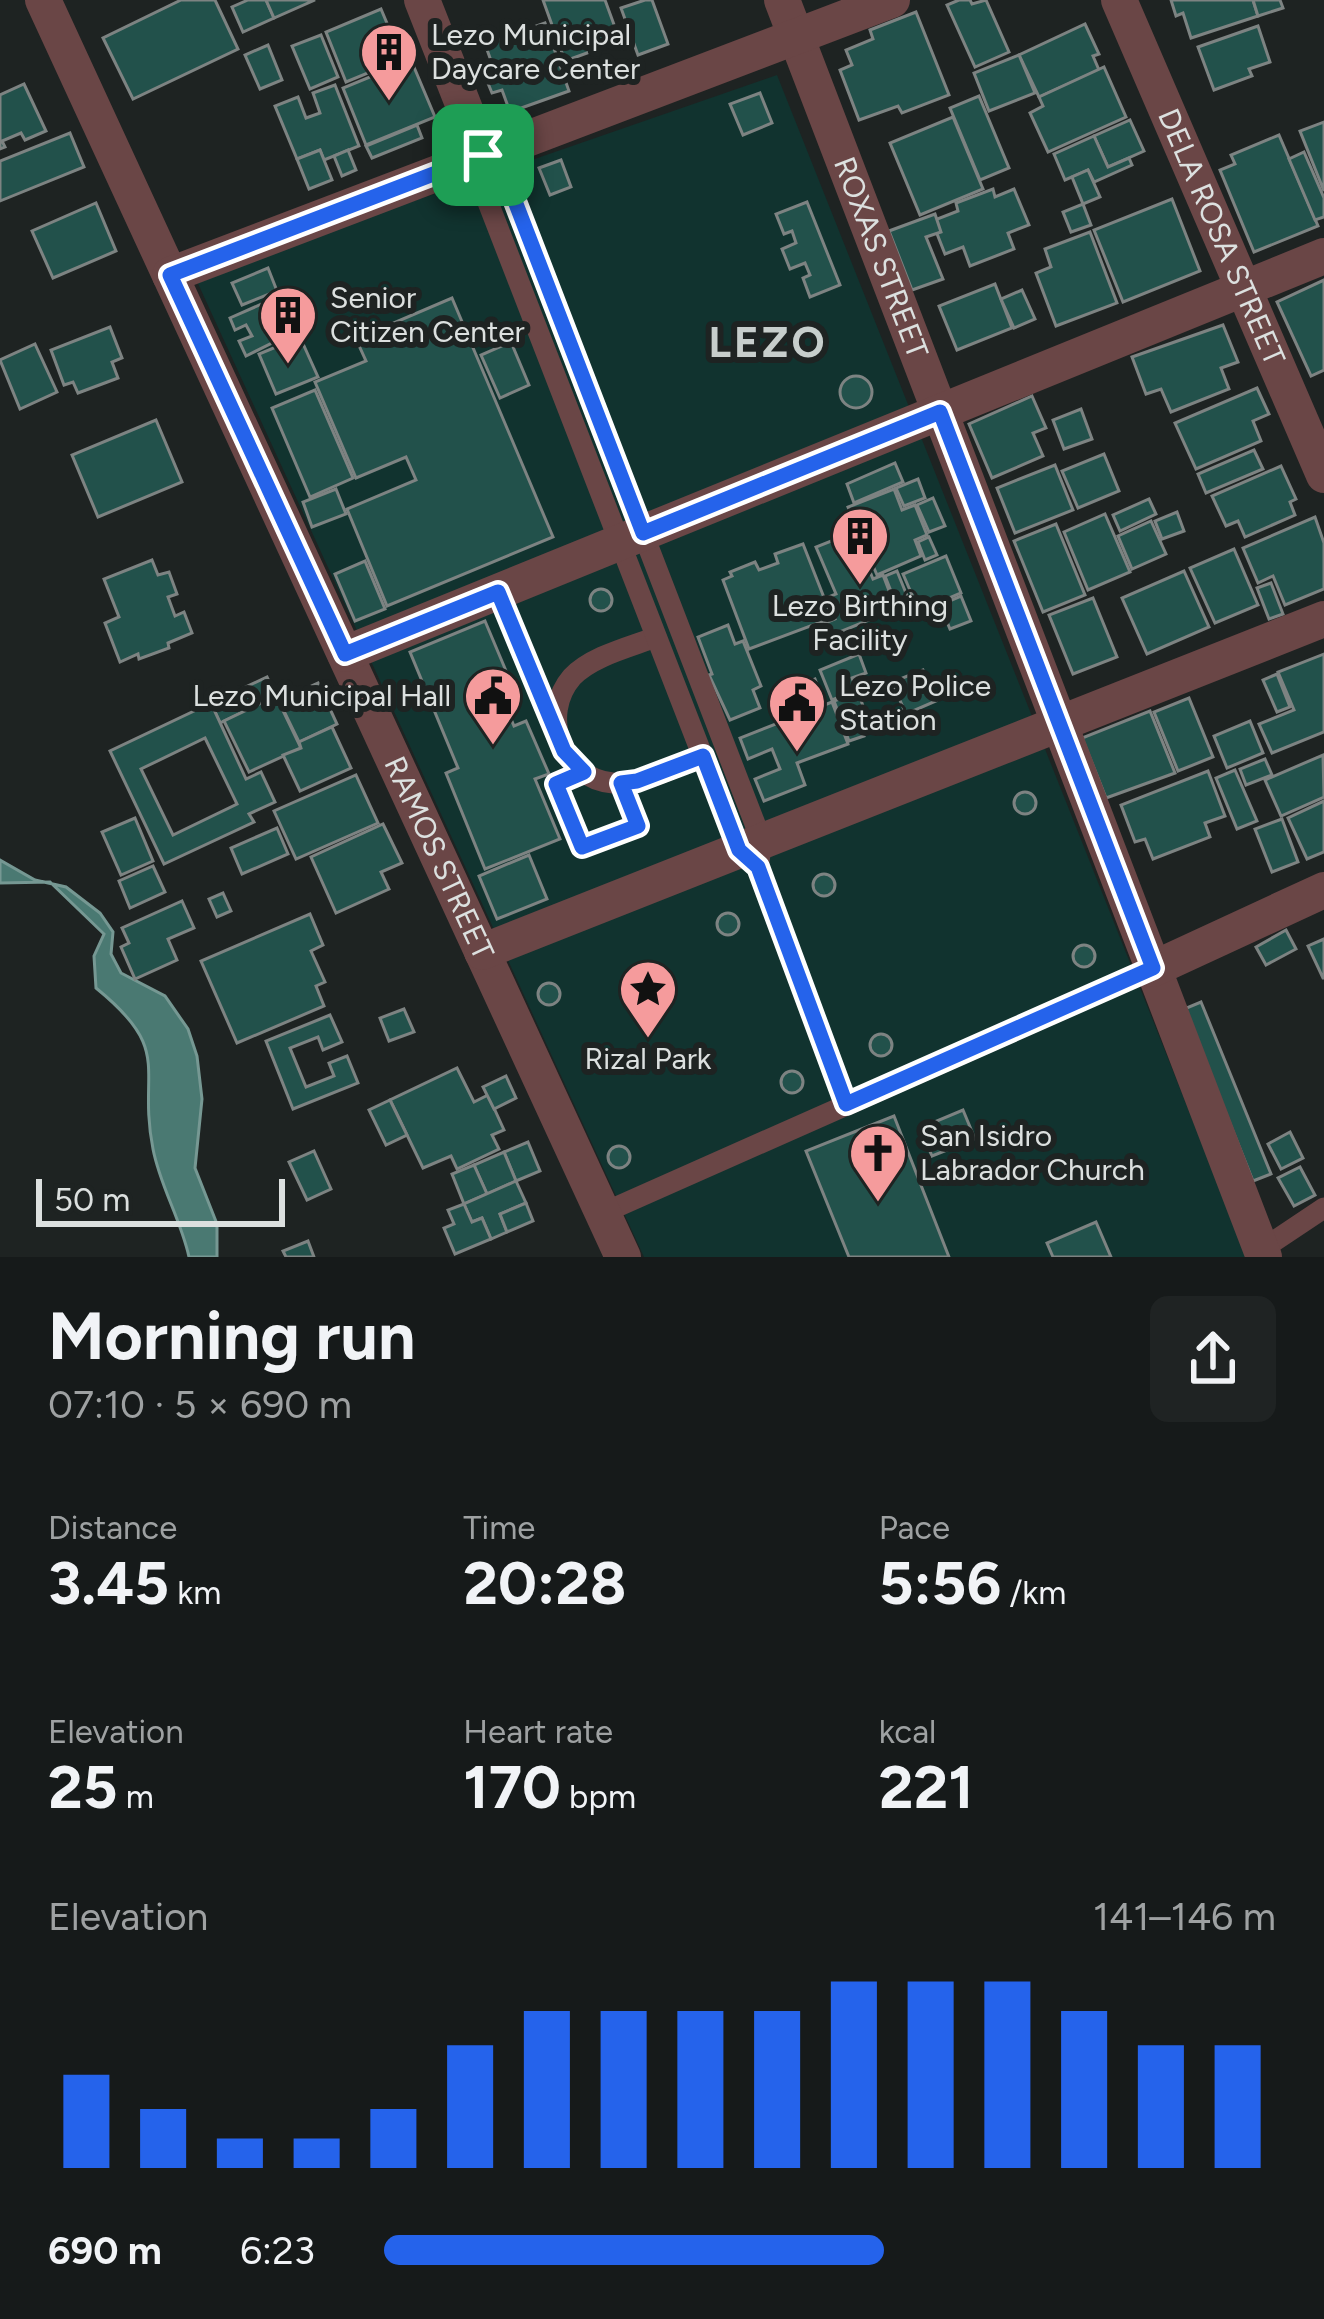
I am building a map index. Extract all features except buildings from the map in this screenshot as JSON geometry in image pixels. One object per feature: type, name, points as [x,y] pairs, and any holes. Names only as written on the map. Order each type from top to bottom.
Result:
[{"type":"street","name":"RAMOS STREET","points":[[43,0],[623,1257]]},
{"type":"street","points":[[422,0],[483,155]]},
{"type":"street","name":"ROXAS STREET","points":[[782,0],[1262,1254]]},
{"type":"street","points":[[170,275],[892,0]]},
{"type":"street","name":"DELA ROSA STREET","points":[[1119,0],[1324,475]]},
{"type":"street","points":[[345,654],[1324,256]]},
{"type":"street","points":[[482,952],[753,853],[1324,619]]},
{"type":"street","points":[[1153,968],[1324,890]]},
{"type":"lane","points":[[483,155],[501,165],[632,538],[846,1104]]},
{"type":"lane","points":[[632,538],[656,637],[703,756],[753,853]]},
{"type":"lane","points":[[498,592],[564,751],[584,772],[601,781],[637,781],[703,756]]},
{"type":"lane","points":[[557,733],[556,712],[574,675],[591,663],[656,637]]},
{"type":"lane","points":[[584,772],[556,784],[582,847],[638,826],[621,783]]},
{"type":"lane","points":[[603,1213],[1153,968]]},
{"type":"lane","points":[[1262,1254],[1324,1208]]},
{"type":"shaded area","points":[[777,75],[1247,1257],[644,1257],[195,277]]},
{"type":"shaded area","points":[[0,860],[35,880],[44,882],[0,883]]},
{"type":"shaded area","points":[[52,884],[66,887],[100,913],[113,932],[111,954],[121,973],[165,996],[188,1029],[202,1099],[195,1168],[217,1224],[217,1257],[189,1257],[160,1176],[149,1121],[145,1046],[120,1010],[96,988],[94,956],[104,934]]},
{"type":"place","name":"Lezo Municipal Daycare Center","points":[[389,103]]},
{"type":"place","name":"Senior Citizen Center","points":[[288,366]]},
{"type":"place","name":"Lezo Birthing Facility","points":[[860,587]]},
{"type":"place","name":"Lezo Municipal Hall","points":[[493,747]]},
{"type":"place","name":"Lezo Police Station","points":[[797,754]]},
{"type":"place","name":"Rizal Park","points":[[648,1040]]},
{"type":"place","name":"San Isidro Labrador Church","points":[[878,1204]]},
{"type":"district","name":"LEZO","points":[[768,342]]},
{"type":"route","points":[[483,155],[501,165],[643,533],[940,412],[1153,968],[846,1104],[758,867],[739,850],[703,756],[621,783],[638,826],[582,847],[556,784],[584,772],[564,751],[498,592],[345,654],[170,275],[483,155]]}]
